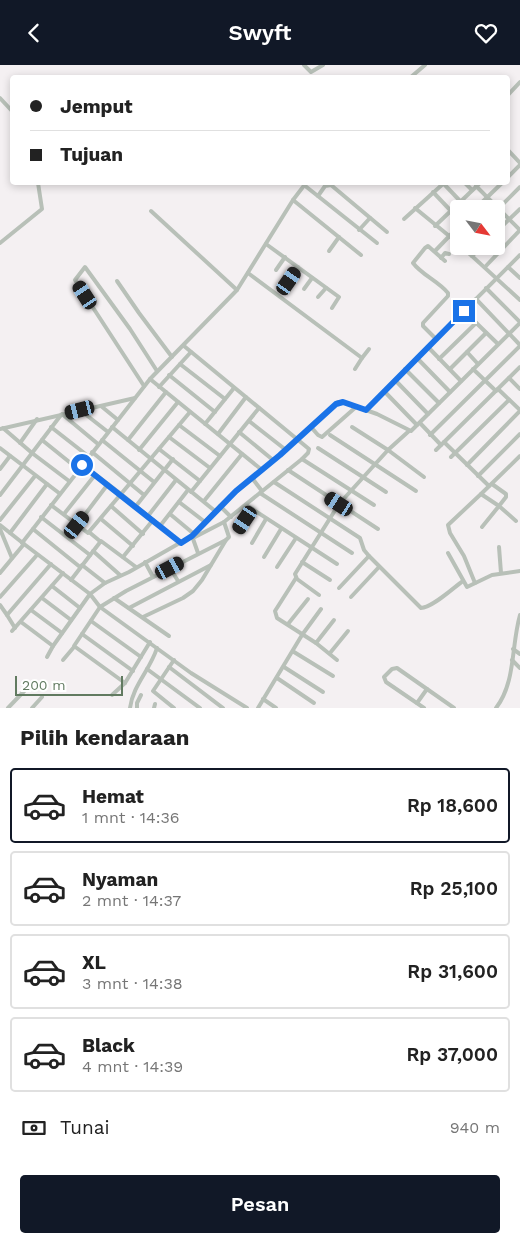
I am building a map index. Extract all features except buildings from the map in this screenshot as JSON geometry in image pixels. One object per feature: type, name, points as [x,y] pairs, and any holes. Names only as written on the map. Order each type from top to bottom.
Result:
[{"type":"street","points":[[304,65],[312,72],[323,65]]},
{"type":"street","points":[[413,75],[425,65]]},
{"type":"street","points":[[510,93],[520,83]]},
{"type":"street","points":[[1,100],[10,109]]},
{"type":"street","points":[[510,154],[520,164],[510,175]]},
{"type":"street","points":[[0,243],[42,209],[38,185]]},
{"type":"street","points":[[0,572],[144,386],[237,290],[304,185]]},
{"type":"street","points":[[306,185],[377,243]]},
{"type":"street","points":[[318,196],[325,186],[331,185],[388,232]]},
{"type":"street","points":[[404,219],[442,185]]},
{"type":"street","points":[[446,185],[459,200]]},
{"type":"street","points":[[467,185],[472,191]]},
{"type":"street","points":[[463,200],[477,185]]},
{"type":"street","points":[[479,185],[489,200]]},
{"type":"street","points":[[484,200],[500,185]]},
{"type":"street","points":[[505,202],[520,187]]},
{"type":"street","points":[[433,192],[450,210]]},
{"type":"street","points":[[293,200],[361,255]]},
{"type":"street","points":[[415,208],[448,236],[435,251]]},
{"type":"street","points":[[505,224],[520,209]]},
{"type":"street","points":[[151,211],[237,290]]},
{"type":"street","points":[[435,226],[450,212]]},
{"type":"street","points":[[485,267],[520,230],[505,216]]},
{"type":"street","points":[[359,230],[370,218]]},
{"type":"street","points":[[329,251],[339,237]]},
{"type":"street","points":[[266,244],[338,297],[332,308]]},
{"type":"street","points":[[436,339],[423,326],[423,323],[448,296],[448,293],[441,284],[413,264],[426,247],[430,247],[443,259],[445,253],[449,254]]},
{"type":"street","points":[[472,256],[520,301]]},
{"type":"street","points":[[366,410],[520,256]]},
{"type":"street","points":[[276,271],[285,257]]},
{"type":"street","points":[[144,386],[75,280],[84,267],[130,329],[158,371]]},
{"type":"street","points":[[289,281],[298,267]]},
{"type":"street","points":[[508,267],[520,279]]},
{"type":"street","points":[[248,273],[362,358]]},
{"type":"street","points":[[304,289],[312,278]]},
{"type":"street","points":[[117,281],[172,357]]},
{"type":"street","points":[[318,297],[326,288]]},
{"type":"street","points":[[337,660],[316,643],[277,618],[275,611],[296,578],[295,574],[302,562],[339,504],[389,449],[440,403],[520,322],[486,288]]},
{"type":"street","points":[[430,435],[520,346],[510,333],[476,299]]},
{"type":"street","points":[[464,311],[498,344]]},
{"type":"street","points":[[439,359],[476,323]]},
{"type":"street","points":[[450,369],[486,333]]},
{"type":"street","points":[[47,657],[90,594],[105,583],[193,536],[224,522],[308,453],[309,448],[184,345]]},
{"type":"street","points":[[428,347],[461,381]]},
{"type":"street","points":[[355,369],[369,349]]},
{"type":"street","points":[[159,387],[191,352]]},
{"type":"street","points":[[467,352],[478,363]]},
{"type":"street","points":[[417,358],[450,392]]},
{"type":"street","points":[[180,364],[225,399]]},
{"type":"street","points":[[436,450],[520,367]]},
{"type":"street","points":[[406,369],[440,403]]},
{"type":"street","points":[[467,465],[520,411],[484,381],[473,369]]},
{"type":"street","points":[[169,375],[215,412]]},
{"type":"street","points":[[509,378],[520,389]]},
{"type":"street","points":[[150,379],[262,470]]},
{"type":"street","points":[[395,380],[428,414]]},
{"type":"street","points":[[205,424],[234,388]]},
{"type":"street","points":[[384,391],[430,435],[456,453],[478,476],[506,494],[506,497],[482,527]]},
{"type":"street","points":[[128,440],[166,392]]},
{"type":"street","points":[[218,434],[246,397]]},
{"type":"street","points":[[1,428],[135,398]]},
{"type":"street","points":[[451,457],[509,400]]},
{"type":"street","points":[[138,449],[178,401]]},
{"type":"street","points":[[193,536],[220,506],[338,403],[343,402],[386,418],[408,433]]},
{"type":"street","points":[[100,406],[118,420]]},
{"type":"street","points":[[311,427],[322,437],[356,407]]},
{"type":"street","points":[[160,526],[179,502],[200,481],[259,408]]},
{"type":"street","points":[[80,410],[108,432]]},
{"type":"street","points":[[89,532],[190,411]]},
{"type":"street","points":[[0,495],[61,415]]},
{"type":"street","points":[[61,415],[98,444]]},
{"type":"street","points":[[20,443],[37,419]]},
{"type":"street","points":[[249,421],[286,450]]},
{"type":"street","points":[[179,425],[220,457]]},
{"type":"street","points":[[51,427],[88,457]]},
{"type":"street","points":[[112,427],[150,460],[215,511]]},
{"type":"street","points":[[352,427],[389,449],[424,477]]},
{"type":"street","points":[[1,428],[69,481]]},
{"type":"street","points":[[239,433],[273,460]]},
{"type":"street","points":[[478,476],[520,434]]},
{"type":"street","points":[[330,435],[416,491]]},
{"type":"street","points":[[169,437],[210,468]]},
{"type":"street","points":[[102,439],[154,482]]},
{"type":"street","points":[[42,440],[78,469]]},
{"type":"street","points":[[0,448],[60,493]]},
{"type":"street","points":[[318,448],[386,492]]},
{"type":"street","points":[[160,449],[200,481]]},
{"type":"street","points":[[92,452],[144,495]]},
{"type":"street","points":[[204,501],[242,454]]},
{"type":"street","points":[[475,583],[464,556],[450,533],[448,525],[520,455]]},
{"type":"street","points":[[0,469],[10,456]]},
{"type":"street","points":[[136,506],[172,459]]},
{"type":"street","points":[[302,459],[374,505]]},
{"type":"street","points":[[82,465],[181,543]]},
{"type":"street","points":[[288,470],[378,529]]},
{"type":"street","points":[[64,514],[95,475]]},
{"type":"street","points":[[0,520],[35,476]]},
{"type":"street","points":[[252,478],[261,492],[352,553]]},
{"type":"street","points":[[148,516],[176,480]]},
{"type":"street","points":[[274,482],[360,538],[364,550],[369,556],[422,609],[463,581]]},
{"type":"street","points":[[10,533],[47,484]]},
{"type":"street","points":[[77,525],[108,484]]},
{"type":"street","points":[[481,494],[516,521]]},
{"type":"street","points":[[179,502],[205,522]]},
{"type":"street","points":[[52,505],[136,567]]},
{"type":"street","points":[[246,505],[337,564]]},
{"type":"street","points":[[111,506],[143,533]]},
{"type":"street","points":[[220,506],[230,517]]},
{"type":"street","points":[[238,531],[252,509]]},
{"type":"street","points":[[170,513],[193,536],[198,553]]},
{"type":"street","points":[[41,517],[120,575]]},
{"type":"street","points":[[101,519],[133,546]]},
{"type":"street","points":[[252,543],[266,519]]},
{"type":"street","points":[[123,557],[153,520]]},
{"type":"street","points":[[143,617],[189,595],[199,585],[230,535],[224,522]]},
{"type":"street","points":[[0,525],[90,594],[100,607],[191,673],[247,708]]},
{"type":"street","points":[[0,529],[12,558]]},
{"type":"street","points":[[33,529],[105,583]]},
{"type":"street","points":[[264,557],[282,529]]},
{"type":"street","points":[[277,567],[296,538]]},
{"type":"street","points":[[63,660],[74,647],[100,607],[226,539]]},
{"type":"street","points":[[72,580],[101,542]]},
{"type":"street","points":[[499,547],[501,573]]},
{"type":"street","points":[[448,553],[467,587],[501,573],[520,571]]},
{"type":"street","points":[[0,597],[37,555]]},
{"type":"street","points":[[339,588],[369,556]]},
{"type":"street","points":[[145,562],[153,577]]},
{"type":"street","points":[[302,562],[330,580]]},
{"type":"street","points":[[7,615],[51,564]]},
{"type":"street","points":[[129,608],[211,565]]},
{"type":"street","points":[[351,597],[379,567]]},
{"type":"street","points":[[170,568],[178,581]]},
{"type":"street","points":[[0,605],[7,615],[13,630],[63,573]]},
{"type":"street","points":[[296,578],[320,595]]},
{"type":"street","points":[[52,586],[80,608]]},
{"type":"street","points":[[42,598],[71,620]]},
{"type":"street","points":[[114,598],[169,636]]},
{"type":"street","points":[[288,624],[308,599]]},
{"type":"street","points":[[258,708],[294,652],[302,635],[322,609]]},
{"type":"street","points":[[31,610],[62,633]]},
{"type":"street","points":[[496,708],[506,691],[520,615]]},
{"type":"street","points":[[316,643],[334,620]]},
{"type":"street","points":[[91,621],[141,657]]},
{"type":"street","points":[[21,622],[53,646]]},
{"type":"street","points":[[330,653],[348,631]]},
{"type":"street","points":[[82,634],[133,671]]},
{"type":"street","points":[[112,695],[125,683],[150,643]]},
{"type":"street","points":[[74,647],[125,683]]},
{"type":"street","points":[[130,708],[133,694],[157,649]]},
{"type":"street","points":[[514,649],[520,654]]},
{"type":"street","points":[[294,652],[333,676]]},
{"type":"street","points":[[174,660],[153,692],[174,708]]},
{"type":"street","points":[[512,660],[520,668]]},
{"type":"street","points":[[169,667],[223,708]]},
{"type":"street","points":[[284,667],[323,692]]},
{"type":"street","points":[[424,708],[386,682],[384,677],[395,668],[454,708]]},
{"type":"street","points":[[147,669],[200,708]]},
{"type":"street","points":[[277,678],[314,703]]},
{"type":"street","points":[[8,708],[30,685]]},
{"type":"street","points":[[417,703],[427,689]]},
{"type":"street","points":[[137,708],[141,695]]},
{"type":"street","points":[[32,708],[42,697]]},
{"type":"street","points":[[264,699],[276,708]]},
{"type":"route","points":[[82,465],[181,543],[192,536],[236,491],[280,455],[336,404],[343,402],[366,410],[464,311]]}]
